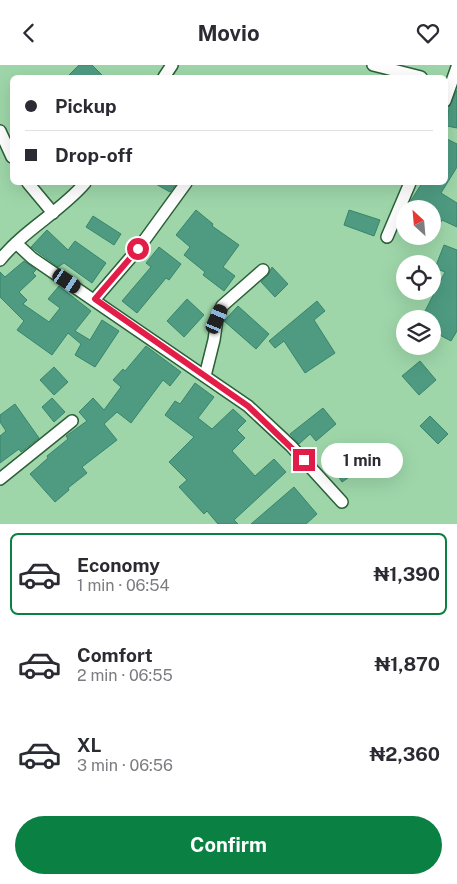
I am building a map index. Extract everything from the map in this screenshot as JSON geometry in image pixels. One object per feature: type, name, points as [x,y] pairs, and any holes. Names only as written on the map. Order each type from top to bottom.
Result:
[{"type":"street","points":[[373,65],[413,75]]},
{"type":"street","points":[[451,86],[457,67]]},
{"type":"street","points":[[0,131],[10,153]]},
{"type":"street","points":[[30,185],[53,213]]},
{"type":"street","points":[[0,260],[16,243],[53,213],[83,185]]},
{"type":"street","points":[[95,299],[138,249],[185,185]]},
{"type":"street","points":[[386,237],[409,185]]},
{"type":"street","points":[[16,243],[32,258],[95,299],[255,413],[291,447],[342,502]]},
{"type":"street","points":[[205,376],[217,319],[222,306],[262,270]]},
{"type":"street","points":[[0,479],[72,421]]},
{"type":"building","points":[[79,65],[92,65],[102,75],[69,75]]},
{"type":"building","points":[[457,90],[457,128],[448,126],[449,107]]},
{"type":"building","points":[[448,140],[457,144],[457,167],[448,182]]},
{"type":"building","points":[[158,185],[175,185],[170,192]]},
{"type":"building","points":[[421,185],[446,185],[441,193],[457,203],[457,227],[442,220],[441,222],[441,200],[411,200]]},
{"type":"building","points":[[196,210],[213,224],[212,226],[239,245],[223,267],[235,276],[224,291],[203,275],[205,272],[184,255],[190,247],[176,235]]},
{"type":"building","points":[[349,210],[380,220],[374,236],[344,225]]},
{"type":"building","points":[[93,216],[121,234],[114,245],[86,227]]},
{"type":"building","points":[[47,230],[68,250],[75,241],[106,263],[92,283],[64,263],[58,267],[31,247]]},
{"type":"building","points":[[444,245],[457,250],[457,331],[451,341],[441,336],[441,310],[426,310],[431,300],[441,300],[441,280],[445,272],[441,270],[440,255]]},
{"type":"building","points":[[159,247],[181,264],[169,280],[166,278],[137,313],[122,301],[151,267],[146,263]]},
{"type":"building","points":[[24,261],[36,270],[33,273],[36,276],[19,292],[27,300],[23,304],[49,322],[60,308],[48,299],[59,286],[91,311],[75,331],[90,340],[102,320],[119,331],[95,367],[75,355],[81,344],[68,333],[52,355],[17,330],[24,321],[0,297],[0,272],[5,277]]},
{"type":"building","points":[[272,267],[288,284],[275,297],[261,282],[268,275]]},
{"type":"building","points":[[187,299],[204,315],[184,337],[167,321]]},
{"type":"building","points":[[317,301],[325,311],[314,320],[335,353],[305,373],[284,341],[275,348],[269,341]]},
{"type":"building","points":[[238,306],[269,334],[256,349],[224,321]]},
{"type":"building","points":[[146,346],[181,372],[170,386],[163,380],[131,423],[117,412],[104,424],[117,440],[82,467],[87,473],[68,488],[69,490],[55,502],[30,474],[48,458],[47,456],[68,439],[66,436],[87,421],[79,412],[93,398],[104,410],[121,387],[113,380],[123,369],[125,371]]},
{"type":"building","points":[[420,361],[436,380],[419,395],[402,376]]},
{"type":"building","points":[[54,367],[68,382],[54,395],[40,380]]},
{"type":"building","points":[[195,383],[214,397],[198,418],[212,429],[233,409],[246,421],[237,430],[245,438],[232,451],[255,476],[274,459],[286,472],[234,520],[238,524],[218,524],[207,511],[204,514],[179,487],[187,480],[169,462],[194,437],[165,415],[175,401],[180,404]]},
{"type":"building","points":[[52,398],[65,412],[54,422],[42,407]]},
{"type":"building","points":[[15,404],[39,438],[21,452],[19,449],[0,463],[0,436],[6,431],[0,422],[0,415]]},
{"type":"building","points":[[323,408],[336,424],[316,441],[310,434],[299,444],[290,434]]},
{"type":"building","points":[[430,416],[448,434],[438,444],[420,426]]},
{"type":"building","points":[[362,445],[373,461],[342,482],[331,466]]},
{"type":"building","points":[[294,487],[317,514],[306,524],[251,524]]},
{"type":"route","points":[[138,249],[95,299],[248,406],[304,460]]}]
